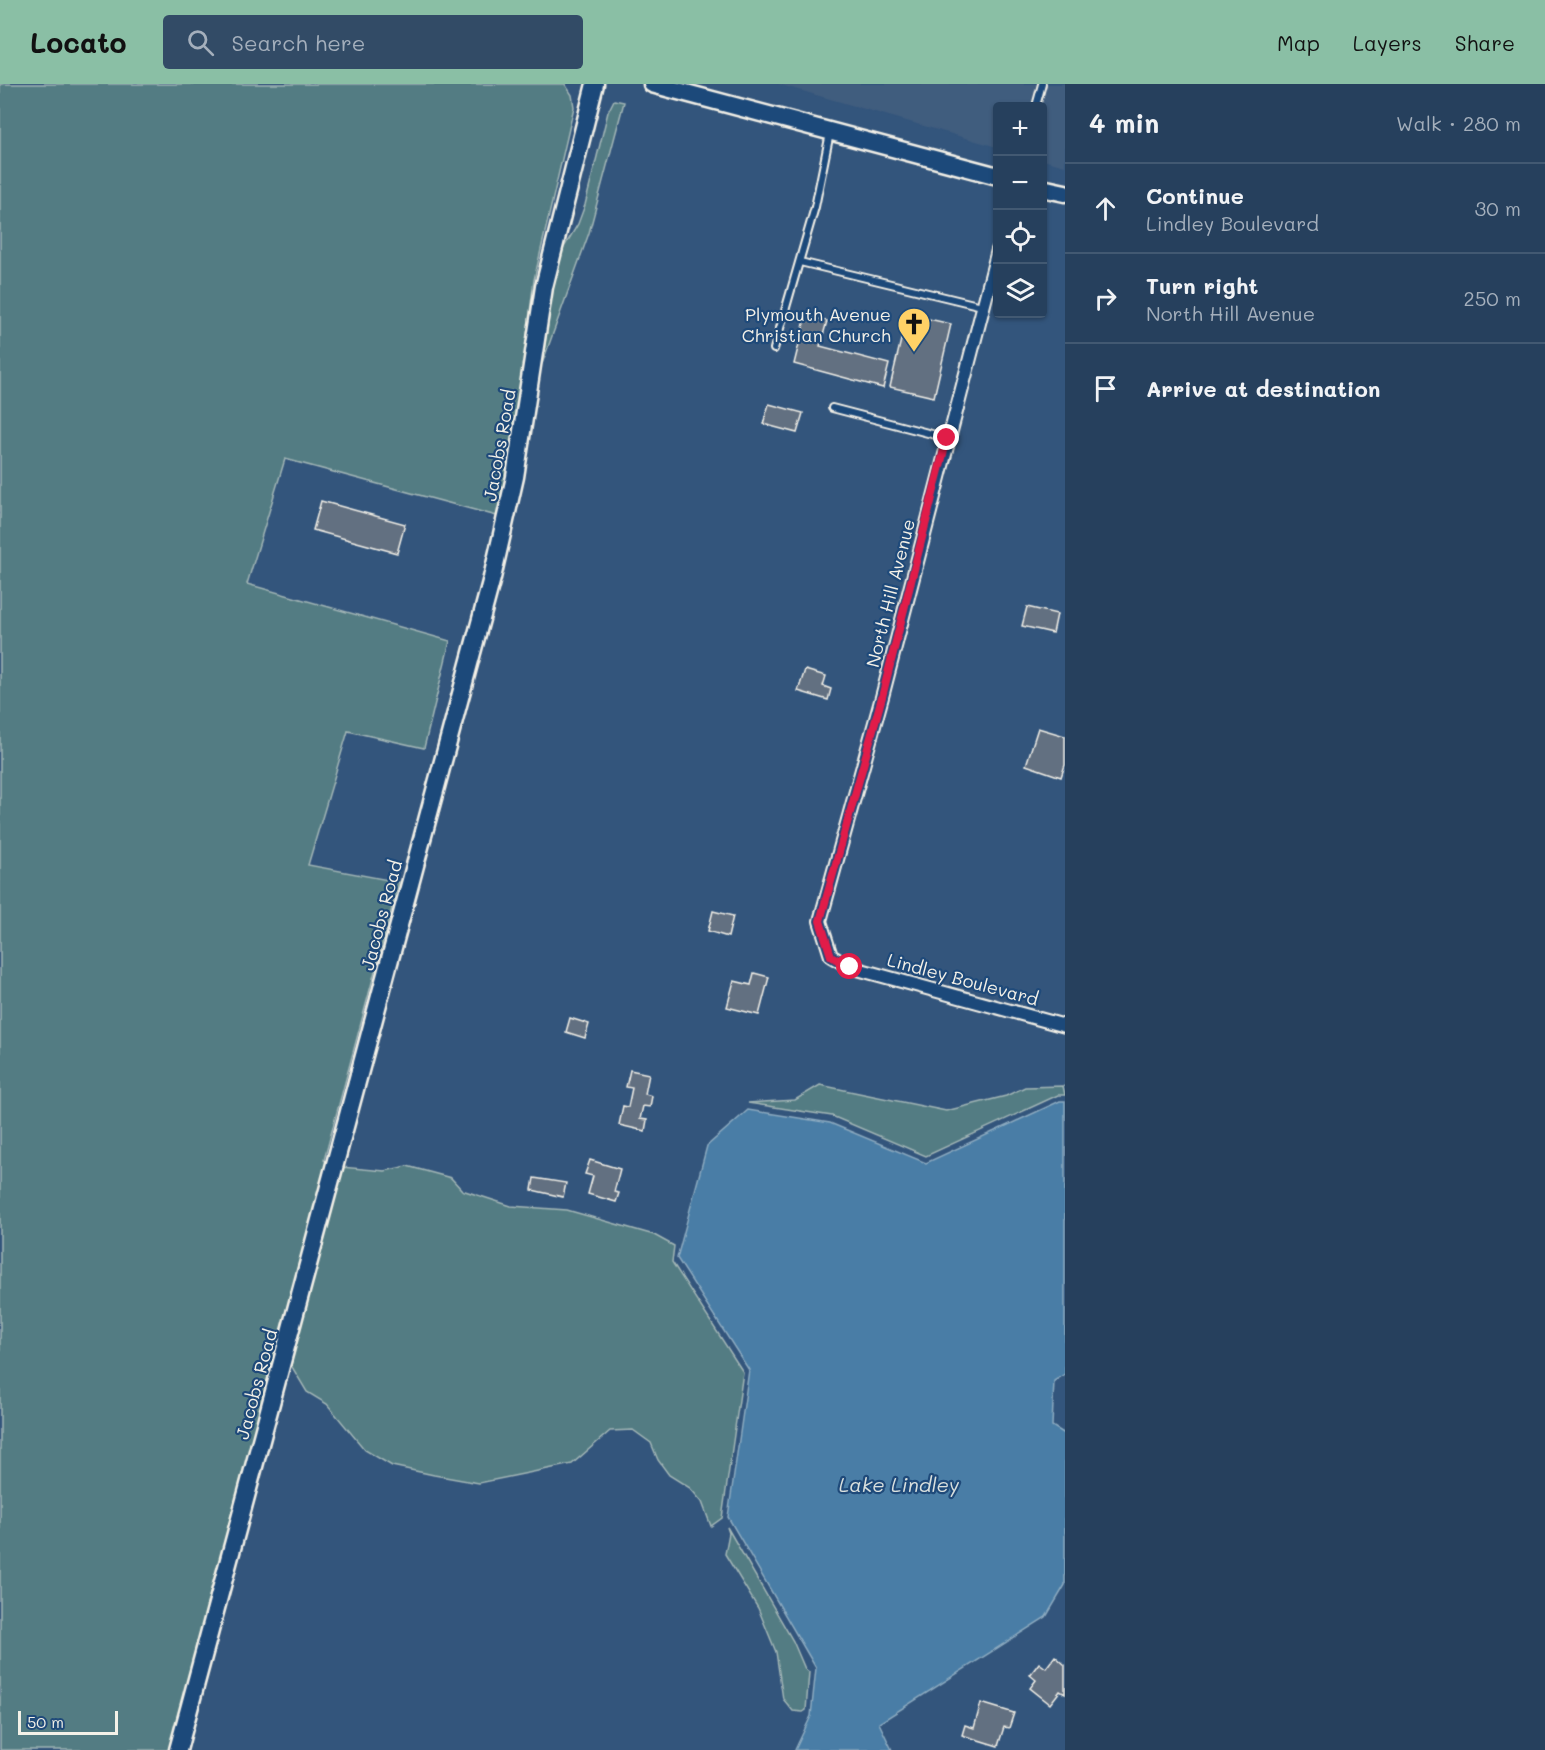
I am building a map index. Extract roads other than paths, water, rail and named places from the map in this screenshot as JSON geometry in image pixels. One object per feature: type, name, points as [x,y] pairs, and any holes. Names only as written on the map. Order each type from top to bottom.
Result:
[{"type":"street","name":"Jacobs Road","points":[[178,1750],[492,578],[515,477],[544,287],[595,84]]},
{"type":"street","points":[[652,84],[993,175]]},
{"type":"street","points":[[1047,189],[1065,194]]},
{"type":"street","name":"North Hill Avenue","points":[[825,945],[820,921],[824,899],[882,697],[947,438],[994,264]]},
{"type":"street","name":"Lindley Boulevard","points":[[825,945],[831,956],[850,967],[1065,1026]]},
{"type":"lane","points":[[1037,102],[1042,84]]},
{"type":"lane","points":[[774,349],[800,262],[830,132]]},
{"type":"lane","points":[[800,262],[982,306]]},
{"type":"lane","points":[[832,408],[947,438]]},
{"type":"water","name":"Lake Lindley","points":[[1060,1101],[1065,1101],[1065,1374],[1054,1381],[1052,1426],[1065,1434],[1065,1585],[1046,1617],[879,1723],[892,1750],[795,1750],[811,1716],[816,1668],[728,1517],[749,1370],[677,1258],[707,1146],[748,1110],[830,1123],[926,1163]]},
{"type":"place","name":"Plymouth Avenue Christian Church","points":[[914,353]]}]
